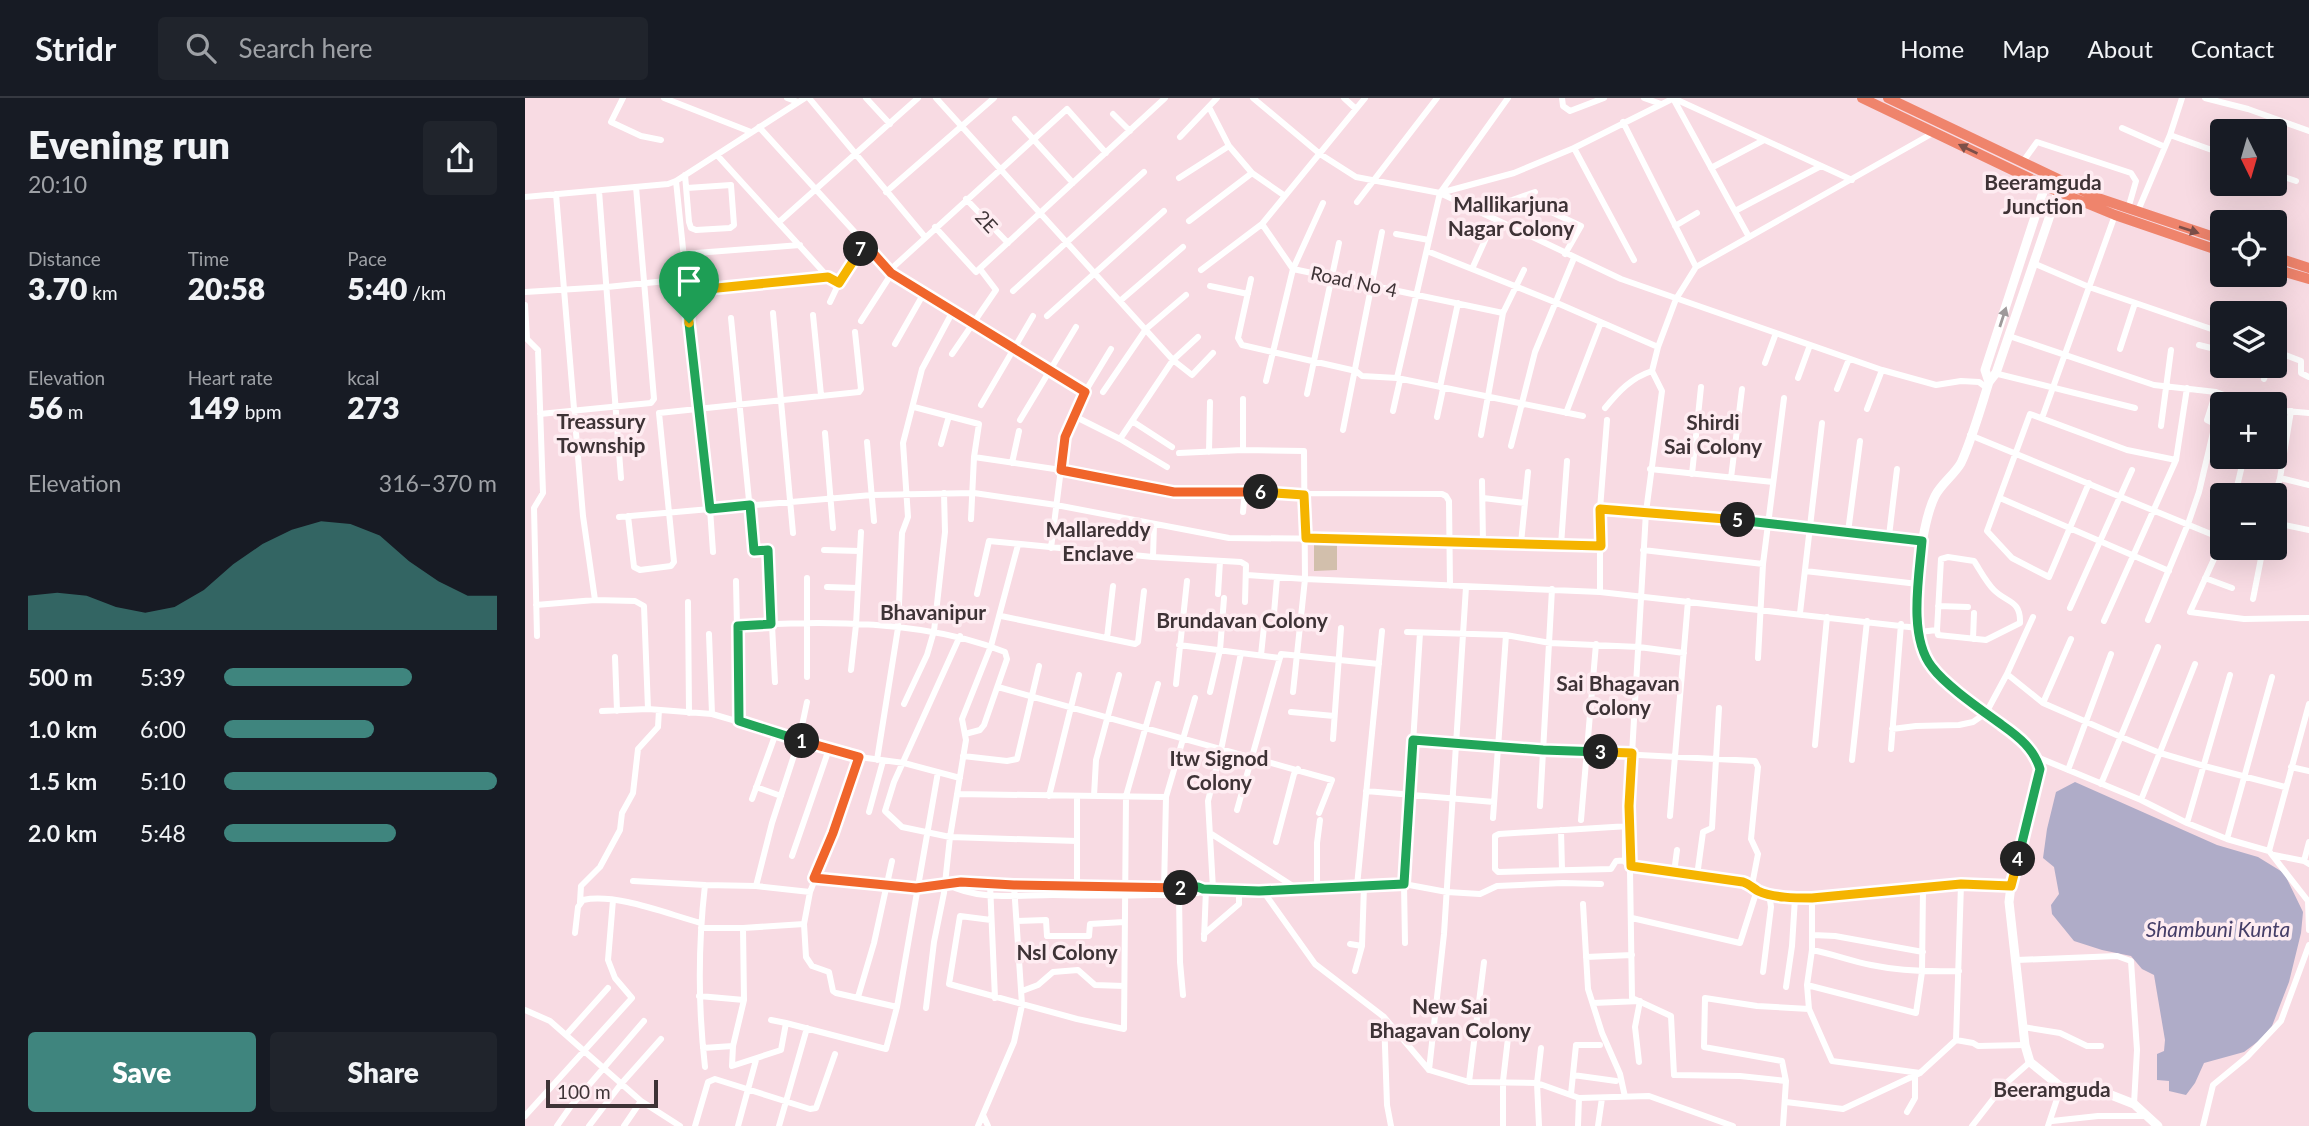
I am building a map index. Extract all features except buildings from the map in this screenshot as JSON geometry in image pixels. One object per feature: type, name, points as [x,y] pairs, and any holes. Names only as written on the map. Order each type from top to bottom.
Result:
[{"type":"highway","points":[[1863,98],[2058,192],[2210,248]]},
{"type":"highway","points":[[1888,98],[1907,102],[2022,163],[2133,211],[2210,236]]},
{"type":"highway","points":[[2287,261],[2309,268]]},
{"type":"highway","points":[[2287,272],[2309,279]]},
{"type":"main road","points":[[1988,385],[1985,370],[2045,186]]},
{"type":"main road","points":[[2058,192],[1996,373],[1988,385],[1960,464],[1935,497],[1922,541],[1918,584],[1919,630],[1923,652],[1932,668],[2019,738],[2036,757],[2040,769],[2009,902],[2025,1045],[2030,1062],[2061,1087],[2106,1093],[2134,1104],[2158,1126]]},
{"type":"street","points":[[623,98],[611,122],[641,136],[661,140]]},
{"type":"street","points":[[664,98],[751,132]]},
{"type":"street","points":[[787,98],[804,99],[856,155],[925,237]]},
{"type":"street","points":[[866,98],[890,124]]},
{"type":"street","points":[[779,222],[918,98]]},
{"type":"street","points":[[936,98],[1173,360],[1192,375],[1213,353]]},
{"type":"street","points":[[886,192],[994,98]]},
{"type":"street","points":[[1180,137],[1217,98]]},
{"type":"street","points":[[1253,98],[1320,154],[1356,177],[1440,193],[1621,279],[1882,370],[1936,386],[1961,381],[1988,385]]},
{"type":"street","points":[[1344,98],[1356,109]]},
{"type":"street","points":[[1201,270],[1262,223],[1365,98]]},
{"type":"street","points":[[1357,202],[1437,98]]},
{"type":"street","points":[[1393,411],[1440,193],[1508,98]]},
{"type":"street","points":[[1562,98],[1563,106],[1570,111],[1604,98]]},
{"type":"street","points":[[1644,98],[1661,104]]},
{"type":"street","points":[[1440,193],[1514,173],[1574,148],[1673,98]]},
{"type":"street","points":[[1673,98],[1852,180]]},
{"type":"street","points":[[1673,98],[1749,237]]},
{"type":"street","points":[[2133,211],[2165,147],[2182,98]]},
{"type":"street","points":[[2205,98],[2248,109],[2309,131]]},
{"type":"street","points":[[525,197],[676,181],[804,99]]},
{"type":"street","points":[[935,227],[977,272],[1163,101]]},
{"type":"street","points":[[861,321],[891,271],[935,227],[1074,102]]},
{"type":"street","points":[[1209,107],[1229,146],[1252,173],[1285,196]]},
{"type":"street","points":[[1067,109],[1107,153]]},
{"type":"street","points":[[1113,114],[1132,129]]},
{"type":"street","points":[[1015,119],[1073,183]]},
{"type":"street","points":[[1623,122],[1696,267]]},
{"type":"street","points":[[759,127],[891,271],[1085,392]]},
{"type":"street","points":[[2122,128],[2165,147]]},
{"type":"street","points":[[1786,1081],[1740,1076],[1674,1075],[1671,1016],[1632,998],[1632,918],[1627,826],[1646,512],[1662,391],[1652,372],[1658,347],[1676,299],[1696,267],[1933,133]]},
{"type":"street","points":[[2170,135],[2210,149]]},
{"type":"street","points":[[1711,168],[1763,140]]},
{"type":"street","points":[[2022,163],[2037,142],[2131,173],[2136,181],[2133,211]]},
{"type":"street","points":[[1179,178],[1229,146]]},
{"type":"street","points":[[1574,148],[1634,260]]},
{"type":"street","points":[[717,155],[828,277],[839,283]]},
{"type":"street","points":[[1734,211],[1821,166]]},
{"type":"street","points":[[1013,292],[1144,172]]},
{"type":"street","points":[[1189,221],[1252,173]]},
{"type":"street","points":[[685,175],[689,222],[693,230],[730,228],[734,225],[731,185],[687,188]]},
{"type":"street","points":[[2287,178],[2296,181]]},
{"type":"street","points":[[676,181],[713,552]]},
{"type":"street","points":[[540,414],[651,403],[655,400],[636,187]]},
{"type":"street","points":[[599,191],[621,478]]},
{"type":"street","points":[[1478,212],[1535,192]]},
{"type":"street","points":[[556,194],[583,516],[595,600]]},
{"type":"street","name":"2E","points":[[966,199],[1007,243]]},
{"type":"street","points":[[1266,381],[1293,269],[1323,203]]},
{"type":"street","points":[[1547,210],[1581,226],[1565,254]]},
{"type":"street","points":[[1047,316],[1164,211]]},
{"type":"street","points":[[1675,226],[1697,213]]},
{"type":"street","points":[[2042,418],[2115,215]]},
{"type":"street","name":"Road No 4","points":[[1262,223],[1293,269],[1503,313]]},
{"type":"street","points":[[1343,430],[1382,232]]},
{"type":"street","points":[[1397,234],[1429,240]]},
{"type":"street","points":[[1472,269],[1486,238]]},
{"type":"street","points":[[1307,394],[1339,243]]},
{"type":"street","points":[[830,302],[839,283],[865,244]]},
{"type":"street","points":[[683,254],[800,245]]},
{"type":"street","points":[[1120,301],[1183,247]]},
{"type":"street","points":[[1427,251],[1658,347]]},
{"type":"street","points":[[1511,446],[1535,352],[1574,258]]},
{"type":"street","points":[[2033,263],[2089,287],[2210,329]]},
{"type":"street","points":[[952,354],[996,290],[980,269]]},
{"type":"street","points":[[1481,435],[1503,313],[1524,270]]},
{"type":"street","points":[[687,291],[828,277]]},
{"type":"street","points":[[525,292],[686,279]]},
{"type":"street","points":[[1251,279],[1238,342],[1356,371],[1362,376],[1398,379],[1583,416]]},
{"type":"street","points":[[1210,286],[1248,294]]},
{"type":"street","points":[[895,344],[924,293]]},
{"type":"street","points":[[1103,392],[1146,329],[1186,295]]},
{"type":"street","points":[[1437,418],[1458,303]]},
{"type":"street","points":[[2120,349],[2135,303]]},
{"type":"street","points":[[525,306],[526,339],[538,350],[543,493],[534,508],[537,635]]},
{"type":"street","points":[[869,812],[880,760],[898,628],[902,533],[908,517],[903,443],[922,369],[953,310]]},
{"type":"street","points":[[773,313],[793,533]]},
{"type":"street","points":[[813,314],[821,396]]},
{"type":"street","points":[[981,405],[1033,316]]},
{"type":"street","points":[[731,318],[754,551],[768,550],[775,682]]},
{"type":"street","points":[[1566,412],[1601,322]]},
{"type":"street","points":[[1020,420],[1076,327]]},
{"type":"street","points":[[628,516],[633,564],[640,570],[671,566],[673,564],[659,412],[860,391],[855,332]]},
{"type":"street","points":[[1765,363],[1776,333]]},
{"type":"street","points":[[2009,336],[2113,373],[2167,386],[2216,392]]},
{"type":"street","points":[[1120,439],[1173,360],[1198,337]]},
{"type":"street","points":[[1798,378],[1810,345]]},
{"type":"street","points":[[2200,345],[2210,348]]},
{"type":"street","points":[[1051,548],[1065,437],[1085,392],[1111,349]]},
{"type":"street","points":[[2161,426],[2171,350]]},
{"type":"street","points":[[2287,356],[2301,361],[2301,373],[2309,377]]},
{"type":"street","points":[[1837,389],[1849,359]]},
{"type":"street","points":[[1867,409],[1882,370]]},
{"type":"street","points":[[1985,370],[2135,408]]},
{"type":"street","points":[[1605,408],[1636,377],[1652,372]]},
{"type":"street","points":[[1692,474],[1701,387]]},
{"type":"street","points":[[2104,621],[2176,460],[2187,388]]},
{"type":"street","points":[[1731,478],[1742,389]]},
{"type":"street","points":[[1758,658],[1763,564],[1784,398]]},
{"type":"street","points":[[1243,399],[1243,450]]},
{"type":"street","points":[[1209,452],[1210,402]]},
{"type":"street","points":[[914,407],[979,424],[974,457],[971,519]]},
{"type":"street","points":[[2287,411],[2309,413]]},
{"type":"street","points":[[2279,483],[2291,411]]},
{"type":"street","points":[[2089,483],[2049,577],[2012,558],[1987,531],[2029,414],[2127,450],[2176,460]]},
{"type":"street","points":[[941,444],[949,416]]},
{"type":"street","points":[[1074,416],[1167,467]]},
{"type":"street","points":[[1600,592],[1600,509],[1607,420]]},
{"type":"street","points":[[1132,421],[1172,447]]},
{"type":"street","points":[[1800,613],[1822,423]]},
{"type":"street","points":[[1012,463],[1019,431]]},
{"type":"street","points":[[825,433],[833,528]]},
{"type":"street","points":[[1970,435],[2210,533]]},
{"type":"street","points":[[1848,531],[1860,441]]},
{"type":"street","points":[[867,442],[874,521]]},
{"type":"street","points":[[2148,620],[2188,524],[2210,445]]},
{"type":"street","points":[[1179,453],[1304,451],[1305,579],[1293,692]]},
{"type":"street","points":[[974,457],[1061,470],[1174,492],[1442,494],[1448,501],[1450,586]]},
{"type":"street","points":[[1561,545],[1567,461]]},
{"type":"street","points":[[1889,536],[1897,468]]},
{"type":"street","points":[[1650,469],[1773,482]]},
{"type":"street","points":[[2070,608],[2132,470]]},
{"type":"street","points":[[1521,543],[1528,472]]},
{"type":"street","points":[[2280,478],[2309,485]]},
{"type":"street","points":[[1482,481],[1483,542]]},
{"type":"street","points":[[1243,512],[1245,491]]},
{"type":"street","points":[[619,517],[872,495],[974,493],[1056,505],[1229,538],[1448,540],[1601,546]]},
{"type":"street","points":[[904,704],[927,655],[934,631],[945,532],[944,494]]},
{"type":"street","points":[[1483,498],[1525,503]]},
{"type":"street","points":[[2000,498],[2169,571]]},
{"type":"street","points":[[525,508],[534,508]]},
{"type":"street","points":[[1600,509],[1809,527],[1922,541]]},
{"type":"street","points":[[1153,557],[1154,524]]},
{"type":"street","points":[[2287,525],[2309,530]]},
{"type":"street","points":[[851,670],[861,532]]},
{"type":"street","points":[[977,594],[985,541],[1244,563],[1247,575],[1245,603]]},
{"type":"street","points":[[926,1008],[963,756],[965,734],[962,719],[1001,616],[1018,545]]},
{"type":"street","points":[[824,550],[860,551]]},
{"type":"street","points":[[1643,550],[1763,564]]},
{"type":"street","points":[[1948,557],[1974,561],[1994,590],[2021,612],[2020,623],[1986,640],[1938,635],[1938,606],[1941,559],[1948,557]]},
{"type":"street","points":[[2213,560],[2190,612],[2243,619],[2309,618]]},
{"type":"street","points":[[2253,599],[2261,560]]},
{"type":"street","points":[[1210,692],[1220,650],[1220,561]]},
{"type":"street","points":[[1805,571],[1918,584]]},
{"type":"street","points":[[1247,575],[1600,592],[1937,630]]},
{"type":"street","points":[[807,578],[807,677]]},
{"type":"street","points":[[1274,613],[1277,578]]},
{"type":"street","points":[[2205,578],[2232,588]]},
{"type":"street","points":[[736,580],[739,721]]},
{"type":"street","points":[[1176,684],[1187,581]]},
{"type":"street","points":[[1107,638],[1113,586]]},
{"type":"street","points":[[827,587],[858,588]]},
{"type":"street","points":[[1429,1070],[1447,892],[1467,587]]},
{"type":"street","points":[[1540,806],[1552,589]]},
{"type":"street","points":[[1001,616],[1137,643],[1144,591]]},
{"type":"street","points":[[536,604],[595,600],[635,601],[644,606],[648,709]]},
{"type":"street","points":[[1670,816],[1688,601]]},
{"type":"street","points":[[688,602],[689,713]]},
{"type":"street","points":[[1938,606],[1968,607]]},
{"type":"street","points":[[1973,639],[1974,612]]},
{"type":"street","points":[[1261,655],[1265,617]]},
{"type":"street","points":[[1815,745],[1827,617]]},
{"type":"street","points":[[1892,729],[1959,725],[1973,722],[1986,713],[2033,617]]},
{"type":"street","points":[[1852,760],[1867,621]]},
{"type":"street","points":[[1891,749],[1901,624]]},
{"type":"street","points":[[738,626],[856,625],[934,631],[960,636],[1005,652],[1007,655],[984,725],[980,730],[965,734]]},
{"type":"street","points":[[1333,739],[1341,628]]},
{"type":"street","points":[[1355,971],[1362,946],[1360,886],[1366,792],[1382,631]]},
{"type":"street","points":[[1407,632],[1506,635],[1550,643],[1639,647],[1684,653]]},
{"type":"street","points":[[1405,943],[1404,884],[1420,633]]},
{"type":"street","points":[[709,634],[712,713]]},
{"type":"street","points":[[1493,818],[1506,635]]},
{"type":"street","points":[[960,636],[894,782],[885,811],[901,827],[950,837],[1077,841]]},
{"type":"street","points":[[2043,703],[2071,639]]},
{"type":"street","points":[[1581,820],[1595,644]]},
{"type":"street","points":[[1179,645],[1280,658]]},
{"type":"street","points":[[2101,784],[2158,647]]},
{"type":"street","points":[[1239,890],[1239,904],[1204,937],[1210,833],[1208,801],[1241,653]]},
{"type":"street","points":[[1237,810],[1281,654],[1379,664]]},
{"type":"street","points":[[2068,770],[2111,654]]},
{"type":"street","points":[[615,657],[617,711]]},
{"type":"street","points":[[2141,800],[2195,664]]},
{"type":"street","points":[[963,756],[1007,761],[1017,759],[1039,666]]},
{"type":"street","points":[[2007,674],[2043,703],[2160,753],[2285,787]]},
{"type":"street","points":[[1049,796],[1079,675]]},
{"type":"street","points":[[1094,796],[1096,760],[1119,675]]},
{"type":"street","points":[[2187,823],[2229,675]]},
{"type":"street","points":[[2227,839],[2272,677]]},
{"type":"street","points":[[991,920],[960,916],[949,984],[1022,1005],[1124,1029],[1126,796],[1158,684]]},
{"type":"street","points":[[997,687],[1332,780],[1320,816],[1317,887]]},
{"type":"street","points":[[1164,891],[1166,797],[1195,698]]},
{"type":"street","points":[[756,886],[799,740],[807,702]]},
{"type":"street","points":[[2271,853],[2285,787],[2309,704]]},
{"type":"street","points":[[1697,876],[1703,832],[1712,828],[1719,708]]},
{"type":"street","points":[[602,711],[648,709],[712,713],[859,757],[904,763],[960,778]]},
{"type":"street","points":[[575,933],[581,886],[600,867],[620,830],[622,813],[633,793],[638,749],[657,727],[659,710]]},
{"type":"street","points":[[1291,712],[1334,716]]},
{"type":"street","points":[[752,799],[776,733]]},
{"type":"street","points":[[1413,740],[1758,763],[1751,839],[1758,854],[1755,888],[1740,943],[1632,918]]},
{"type":"street","points":[[792,856],[829,749]]},
{"type":"street","points":[[859,757],[810,892],[804,923],[806,957],[812,966],[829,972],[833,991],[836,993],[897,1007]]},
{"type":"street","points":[[2036,757],[2141,800],[2187,823],[2271,853],[2306,863],[2309,842]]},
{"type":"street","points":[[2291,768],[2309,771]]},
{"type":"street","points":[[1276,842],[1294,774],[1298,769]]},
{"type":"street","points":[[771,1020],[886,1049],[897,1007],[937,772]]},
{"type":"street","points":[[756,787],[781,796]]},
{"type":"street","points":[[1366,792],[1494,802]]},
{"type":"street","points":[[957,794],[1166,797]]},
{"type":"street","points":[[1076,895],[1077,796]]},
{"type":"street","points":[[1627,826],[1499,834],[1496,836],[1495,869],[1498,872],[1611,869],[1616,861],[1674,873],[1743,882],[1769,893],[1795,898],[1961,884],[2011,886]]},
{"type":"street","points":[[1561,830],[1562,870]]},
{"type":"street","points":[[1210,833],[1296,888]]},
{"type":"street","points":[[1674,873],[1677,850]]},
{"type":"street","points":[[2271,853],[2309,901],[2309,930]]},
{"type":"street","points":[[858,997],[874,943],[892,861]]},
{"type":"street","points":[[814,878],[916,888],[945,883],[1124,887],[1179,894],[1198,893],[1207,889]]},
{"type":"street","points":[[633,881],[756,886],[810,892]]},
{"type":"street","points":[[945,883],[961,892],[990,895],[1125,897],[1198,887],[1259,891],[1404,884],[1447,892],[1480,894],[1497,886],[1601,884]]},
{"type":"street","points":[[990,884],[995,998]]},
{"type":"street","points":[[1786,1102],[1843,1109],[1918,1074],[1956,1040],[1961,884]]},
{"type":"street","points":[[705,885],[699,996],[705,1067]]},
{"type":"street","points":[[978,1126],[1014,1042],[1022,1005],[1014,885]]},
{"type":"street","points":[[1807,985],[1916,1013],[1922,972],[1923,889]]},
{"type":"street","points":[[1259,891],[1263,891],[1315,964],[1384,1017],[1429,1070],[1469,1082],[1537,1083],[1579,1098],[1649,1096],[1733,1126]]},
{"type":"street","points":[[1763,972],[1771,907],[1769,893]]},
{"type":"street","points":[[1179,894],[1183,995]]},
{"type":"street","points":[[580,902],[588,898],[613,900],[701,925],[743,928],[804,923]]},
{"type":"street","points":[[1786,987],[1795,898]]},
{"type":"street","points":[[1812,898],[1813,935],[1807,985],[1809,1009],[1832,1061],[1918,1074]]},
{"type":"street","points":[[525,1116],[632,998],[615,978],[608,960],[613,900]]},
{"type":"street","points":[[1583,904],[1588,989],[1602,1033],[1620,1074],[1625,1097]]},
{"type":"street","points":[[1017,921],[1046,920],[1047,936],[1089,936],[1090,924],[1124,922]]},
{"type":"street","points":[[743,928],[744,1000],[733,1046],[732,1066],[781,1050],[786,1023]]},
{"type":"street","points":[[1813,935],[1835,936],[1923,951]]},
{"type":"street","points":[[1350,944],[1355,947],[1362,946]]},
{"type":"street","points":[[2203,1126],[2213,1085],[2247,1057],[2281,1021],[2309,945]]},
{"type":"street","points":[[1812,950],[1837,954],[1871,965],[1922,972],[1959,971]]},
{"type":"street","points":[[1586,957],[1632,955]]},
{"type":"street","points":[[2017,960],[2117,956],[2131,961],[2137,1050],[2134,1104]]},
{"type":"street","points":[[1469,1082],[1484,962]]},
{"type":"street","points":[[1022,992],[1038,985],[1053,972],[1078,970],[1095,985],[1124,986]]},
{"type":"street","points":[[566,1035],[608,988]]},
{"type":"street","points":[[699,996],[744,1000]]},
{"type":"street","points":[[1783,1126],[1786,1081],[1782,1061],[1704,1047],[1705,998],[1757,1006],[1809,1009]]},
{"type":"street","points":[[1593,1003],[1640,1001]]},
{"type":"street","points":[[1639,1062],[1635,1027],[1640,1001]]},
{"type":"street","points":[[525,1011],[550,1021],[641,1101],[680,1126]]},
{"type":"street","points":[[1384,1017],[1387,1105],[1391,1126]]},
{"type":"street","points":[[557,1126],[571,1105],[643,1021]]},
{"type":"street","points":[[2023,1027],[2060,1033],[2087,1046],[2101,1046]]},
{"type":"street","points":[[779,1126],[807,1028]]},
{"type":"street","points":[[1503,1126],[1503,1081],[1508,1038]]},
{"type":"street","points":[[589,1126],[621,1084],[661,1039]]},
{"type":"street","points":[[1956,1040],[1978,1046],[2025,1045]]},
{"type":"street","points":[[1571,1094],[1576,1045],[1600,1045]]},
{"type":"street","points":[[702,1048],[733,1046]]},
{"type":"street","points":[[1539,1126],[1537,1083],[1541,1048]]},
{"type":"street","points":[[695,1126],[710,1080],[715,1079],[816,1108],[835,1054]]},
{"type":"street","points":[[738,1126],[756,1060]]},
{"type":"street","points":[[1972,1126],[2004,1085],[2030,1062]]},
{"type":"street","points":[[1907,1112],[1915,1098],[1918,1074]]},
{"type":"street","points":[[1573,1075],[1616,1081]]},
{"type":"street","points":[[2061,1087],[2050,1123],[2098,1116],[2148,1116]]},
{"type":"street","points":[[1578,1126],[1579,1098]]},
{"type":"street","points":[[1598,1126],[1602,1098]]},
{"type":"street","points":[[624,1126],[641,1101]]},
{"type":"street","points":[[983,1115],[988,1126]]},
{"type":"street","points":[[2098,1116],[2098,1126]]},
{"type":"shaded area","points":[[1314,543],[1337,543],[1337,570],[1314,571]]},
{"type":"water","name":"Shambuni Kunta","points":[[2075,782],[2217,845],[2258,857],[2284,873],[2303,912],[2301,933],[2289,982],[2272,1026],[2244,1052],[2204,1063],[2186,1095],[2169,1091],[2169,1081],[2157,1080],[2157,1054],[2164,1051],[2165,1040],[2154,975],[2142,969],[2131,956],[2074,941],[2052,914],[2051,905],[2059,894],[2054,867],[2043,858],[2047,829],[2056,792]]},
{"type":"district","name":"Beeramguda Junction","points":[[2043,193]]},
{"type":"district","name":"Mallikarjuna Nagar Colony","points":[[1511,215]]},
{"type":"district","name":"Treassury Township","points":[[601,432]]},
{"type":"district","name":"Shirdi Sai Colony","points":[[1713,433]]},
{"type":"district","name":"Mallareddy Enclave","points":[[1098,540]]},
{"type":"district","name":"Bhavanipur","points":[[933,611]]},
{"type":"district","name":"Brundavan Colony","points":[[1242,619]]},
{"type":"district","name":"Sai Bhagavan Colony","points":[[1618,694]]},
{"type":"district","name":"Itw Signod Colony","points":[[1219,769]]},
{"type":"district","name":"Nsl Colony","points":[[1067,951]]},
{"type":"district","name":"New Sai Bhagavan Colony","points":[[1450,1017]]},
{"type":"district","name":"Beeramguda","points":[[2052,1088]]},
{"type":"route","points":[[865,244],[891,273],[1085,392],[1065,437],[1061,470],[1174,492],[1245,491],[1304,495],[1306,538],[1601,546],[1600,509],[1768,523],[1922,541],[1917,623],[1923,652],[1932,668],[2019,738],[2036,757],[2040,769],[2011,886],[1961,884],[1795,898],[1758,890],[1743,882],[1631,866],[1629,806],[1632,753],[1543,750],[1413,740],[1404,884],[1259,891],[1198,887],[961,882],[916,888],[814,878],[833,833],[859,757],[739,721],[738,626],[771,624],[768,550],[754,551],[750,505],[710,509],[689,323],[687,291],[828,277],[839,283],[865,244]]}]
